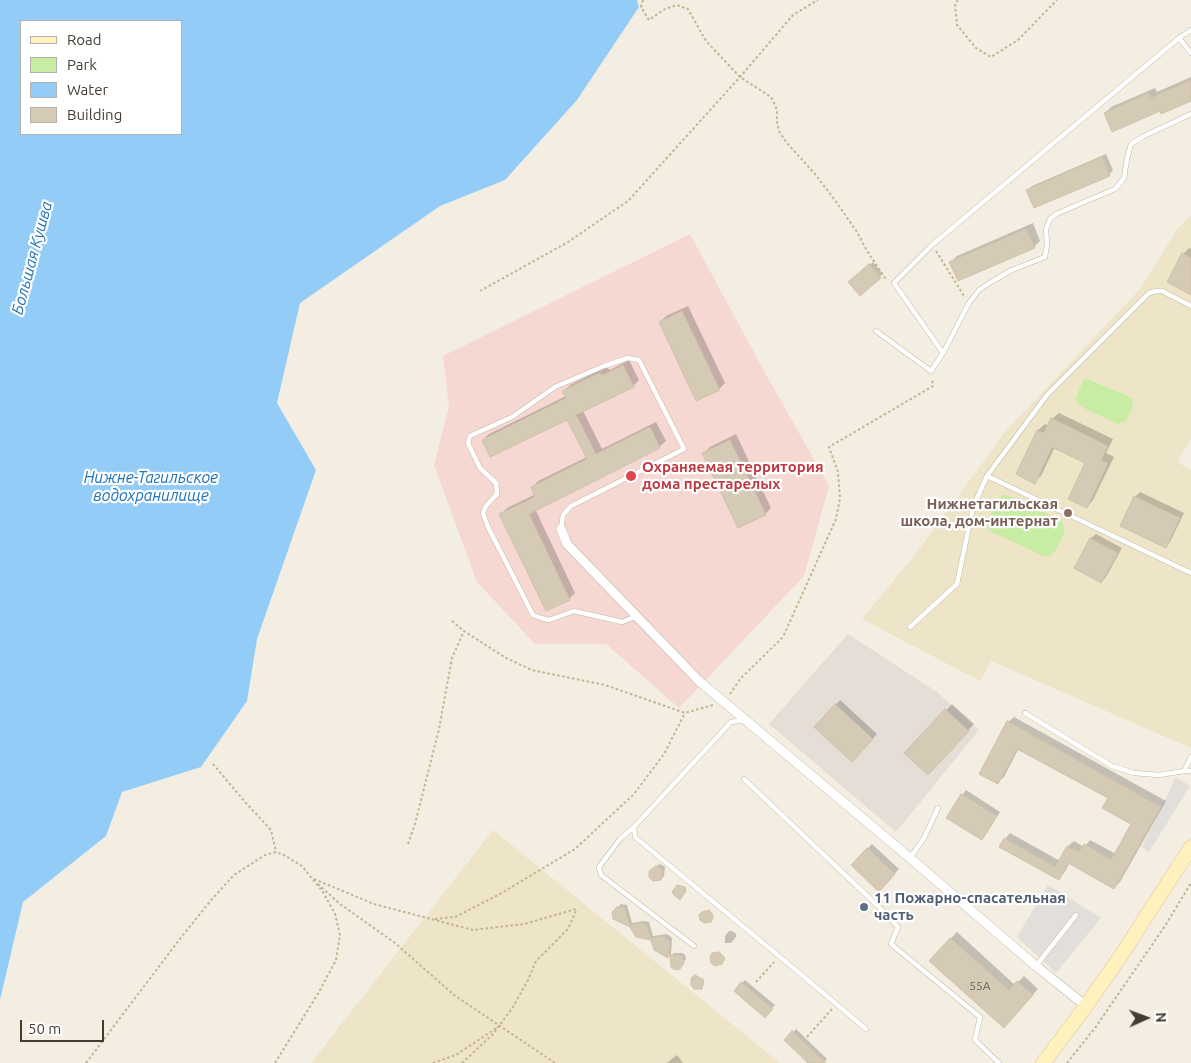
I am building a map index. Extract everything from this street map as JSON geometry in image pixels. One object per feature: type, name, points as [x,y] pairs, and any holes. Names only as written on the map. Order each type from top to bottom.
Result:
[{"type":"main road","points":[[1043,1063],[1122,954],[1191,847]]},
{"type":"street","points":[[561,529],[568,544],[700,681],[1036,966],[1086,1006]]},
{"type":"lane","points":[[943,353],[894,283],[932,245],[1179,38],[1191,30]]},
{"type":"lane","points":[[1179,38],[1191,53]]},
{"type":"lane","points":[[876,332],[931,370],[943,353],[969,303],[979,290],[1012,270],[1045,257],[1047,252],[1046,229],[1050,219],[1056,214],[1115,189],[1124,178],[1132,144],[1144,136],[1191,114]]},
{"type":"lane","points":[[910,627],[957,584],[973,507],[987,476],[1047,395],[1149,294],[1162,291],[1191,306]]},
{"type":"lane","points":[[561,529],[563,515],[571,506],[684,449],[639,360],[628,358],[555,387],[512,417],[470,436],[468,443],[480,468],[496,483],[496,494],[483,513],[488,527],[533,615],[549,620],[574,611],[622,622],[637,616]]},
{"type":"lane","points":[[987,476],[1191,573]]},
{"type":"lane","points":[[1025,713],[1112,766],[1134,773],[1159,774],[1184,770],[1191,771]]},
{"type":"lane","points":[[694,946],[601,875],[599,867],[620,839],[634,827],[730,722],[746,720]]},
{"type":"lane","points":[[1184,770],[1191,757]]},
{"type":"lane","points":[[744,779],[898,927],[891,944],[980,1017],[975,1040],[1000,1063]]},
{"type":"lane","points":[[910,858],[924,838],[938,808]]},
{"type":"lane","points":[[634,827],[635,837],[866,1029]]},
{"type":"lane","points":[[1036,966],[1076,915]]},
{"type":"path","points":[[643,0],[641,6],[649,20],[671,7],[677,6],[688,9],[706,41],[740,77],[771,97],[777,110],[779,131],[786,142],[815,174],[837,203],[885,278],[894,283]]},
{"type":"path","points":[[480,291],[568,242],[628,200],[740,77],[793,15],[818,0]]},
{"type":"path","points":[[958,0],[955,4],[957,25],[976,48],[991,56],[1018,40],[1057,0]]},
{"type":"path","points":[[932,245],[969,303]]},
{"type":"path","points":[[452,621],[506,658],[532,670],[604,686],[685,713],[725,702],[741,678],[783,637],[836,520],[840,498],[838,472],[829,447],[933,386],[931,370]]},
{"type":"path","points":[[408,844],[415,824],[439,729],[452,658],[464,631]]},
{"type":"path","points":[[435,919],[455,917],[500,894],[575,849],[634,794],[664,754],[685,713]]},
{"type":"path","points":[[213,764],[271,830],[276,852]]},
{"type":"path","points":[[86,1063],[212,899],[234,876],[265,856],[276,852],[284,854],[302,866],[313,879],[323,892],[335,914],[340,935],[336,960],[319,992],[275,1063]]},
{"type":"path","points":[[313,879],[374,904],[473,930],[524,924],[576,909],[568,929],[536,961],[514,1006],[500,1025],[462,1063]]},
{"type":"path","points":[[313,879],[340,904],[395,942],[454,994],[555,1063]]},
{"type":"path","points":[[1067,1063],[1095,1028],[1165,926],[1191,883]]},
{"type":"path","points":[[756,982],[780,956]]},
{"type":"path","points":[[807,1037],[836,1004]]},
{"type":"path","points":[[433,1063],[456,1055],[500,1025]]},
{"type":"shaded area","name":"Нижнетагильская школа, дом-интернат","points":[[1191,215],[1191,439],[1177,462],[1191,470],[1191,748],[991,661],[980,681],[862,619],[913,557],[1006,431],[1140,289],[1178,228]]},
{"type":"shaded area","name":"Охраняемая территория дома престарелых","points":[[690,234],[829,486],[804,576],[679,708],[606,644],[535,644],[477,582],[434,465],[449,407],[443,356]]},
{"type":"shaded area","points":[[848,634],[937,692],[979,730],[896,832],[769,724]]},
{"type":"shaded area","points":[[1176,777],[1190,786],[1149,852],[1142,847]]},
{"type":"shaded area","points":[[493,830],[780,1063],[311,1063]]},
{"type":"shaded area","points":[[1048,885],[1101,918],[1056,973],[1017,937]]},
{"type":"green space","points":[[1087,379],[1128,396],[1133,400],[1132,408],[1126,421],[1118,424],[1082,407],[1076,401],[1083,381]]},
{"type":"green space","points":[[1002,495],[1010,496],[1062,521],[1065,531],[1056,550],[1050,556],[1043,556],[990,531],[986,523]]},
{"type":"water","name":"Нижне-Тагильское водохранилище","points":[[0,0],[637,0],[639,7],[577,100],[505,180],[440,206],[300,303],[277,403],[316,470],[257,639],[247,701],[201,767],[122,792],[106,836],[23,902],[0,1000]]},
{"type":"building","points":[[1191,80],[1191,101],[1161,114],[1160,111],[1112,132],[1104,113],[1149,93],[1151,98]]},
{"type":"building","points":[[1102,157],[1110,176],[1034,208],[1026,190]]},
{"type":"building","points":[[1026,229],[1035,248],[958,281],[949,262]]},
{"type":"building","points":[[1182,253],[1191,258],[1191,295],[1167,282]]},
{"type":"building","points":[[869,264],[881,278],[860,296],[848,282]]},
{"type":"building","points":[[682,311],[720,390],[696,401],[659,322]]},
{"type":"building","points":[[623,365],[634,387],[576,415],[596,454],[650,427],[660,448],[529,514],[570,600],[546,611],[499,514],[535,497],[531,487],[587,459],[567,420],[490,457],[482,440],[566,398],[562,391],[599,373],[603,375]]},
{"type":"building","points":[[1051,418],[1108,446],[1101,460],[1108,463],[1087,508],[1068,499],[1085,463],[1052,447],[1035,484],[1016,474],[1037,430],[1044,433]]},
{"type":"building","points":[[730,440],[766,515],[738,528],[702,453]]},
{"type":"building","points":[[1134,496],[1180,518],[1166,548],[1120,526]]},
{"type":"building","points":[[1090,538],[1118,553],[1101,583],[1074,568]]},
{"type":"building","points":[[835,704],[873,739],[852,762],[814,727]]},
{"type":"building","points":[[945,709],[969,731],[928,775],[904,753]]},
{"type":"building","points":[[1007,721],[1161,807],[1114,889],[1068,863],[1059,880],[999,847],[1004,838],[1055,867],[1067,846],[1079,852],[1084,844],[1111,860],[1131,824],[1102,808],[1108,798],[1017,749],[998,784],[979,774]]},
{"type":"building","points":[[961,794],[997,816],[982,840],[946,818]]},
{"type":"building","points":[[867,848],[895,874],[879,892],[851,865]]},
{"type":"building","points":[[656,866],[663,870],[661,880],[653,881],[649,877],[649,871]]},
{"type":"building","points":[[677,885],[685,887],[686,891],[680,900],[672,892]]},
{"type":"building","points":[[617,907],[624,907],[630,925],[646,924],[651,938],[664,936],[670,942],[668,958],[654,950],[651,940],[636,937],[630,927],[613,919],[612,912]]},
{"type":"building","points":[[709,910],[713,918],[711,922],[704,923],[700,920],[699,915]]},
{"type":"building","points":[[950,938],[1009,990],[1017,981],[1033,995],[1004,1028],[929,961]]},
{"type":"building","points":[[719,952],[725,958],[722,964],[715,966],[711,963],[710,957],[712,953]]},
{"type":"building","points":[[670,955],[682,957],[684,963],[680,969],[675,970],[671,967]]},
{"type":"building","points":[[695,975],[704,980],[702,989],[694,989],[691,985],[691,978]]},
{"type":"building","points":[[741,982],[773,1009],[765,1018],[734,991]]},
{"type":"building","points":[[792,1031],[826,1063],[808,1063],[784,1040]]},
{"type":"place","name":"Охраняемая территория дома престарелых","points":[[631,476]]},
{"type":"place","name":"Нижнетагильская школа, дом-интернат","points":[[1068,513]]},
{"type":"place","name":"11 Пожарно-спасательная часть","points":[[864,907]]},
{"type":"water label","name":"Большая Кушва","points":[[32,258]]}]
